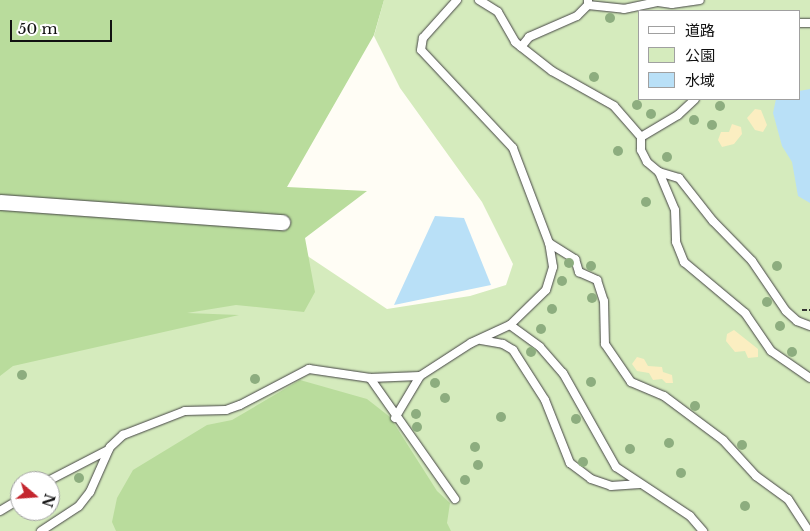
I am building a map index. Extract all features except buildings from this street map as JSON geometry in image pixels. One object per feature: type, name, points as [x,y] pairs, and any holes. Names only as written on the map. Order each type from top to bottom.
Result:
[{"type":"street","points":[[0,202],[282,222]]},
{"type":"lane","points":[[396,418],[420,376],[478,340],[510,325],[546,290],[553,267],[549,243],[513,148],[421,50],[423,38],[457,0]]},
{"type":"lane","points":[[479,0],[498,12],[521,47],[552,71],[614,106],[641,137],[641,150],[647,162],[660,172],[679,178],[713,221],[752,261],[786,311],[797,320],[810,326]]},
{"type":"lane","points":[[521,47],[529,37],[576,16],[588,3],[624,10],[658,2],[672,4],[700,0]]},
{"type":"lane","points":[[641,137],[678,115],[694,100]]},
{"type":"lane","points":[[660,172],[675,210],[676,242],[684,262],[746,313],[771,351],[810,378]]},
{"type":"lane","points":[[549,243],[575,258],[579,272],[597,280],[604,301],[605,344],[631,382],[664,396],[723,440],[756,476],[788,499],[809,531]]},
{"type":"lane","points":[[510,325],[540,347],[562,372],[603,449],[616,467],[690,516],[703,531]]},
{"type":"lane","points":[[478,340],[503,344],[513,350],[545,400],[570,463],[591,479],[604,484],[640,484]]},
{"type":"lane","points":[[60,475],[108,450],[123,435],[185,411],[226,410],[240,405],[309,369],[370,378],[420,376]]},
{"type":"lane","points":[[370,378],[396,418],[455,499]]},
{"type":"lane","points":[[41,531],[79,506],[90,492],[108,450]]},
{"type":"green space","points":[[0,0],[384,0],[374,35],[287,187],[367,191],[305,238],[315,292],[304,312],[236,305],[187,313],[239,315],[13,366],[0,376]]},
{"type":"green space","points":[[384,0],[810,0],[810,531],[0,531],[0,221],[294,247],[387,309],[470,296],[506,285],[513,264],[482,202],[400,88],[374,36]]},
{"type":"green space","points":[[300,380],[367,399],[390,417],[437,491],[450,503],[447,523],[451,531],[116,531],[112,522],[117,498],[133,470],[207,425],[232,420]]},
{"type":"sand","points":[[755,109],[761,110],[767,125],[763,132],[755,130],[747,118]]},
{"type":"sand","points":[[732,124],[741,127],[742,134],[734,144],[722,147],[718,140],[721,132],[729,132]]},
{"type":"sand","points":[[734,330],[758,349],[758,357],[748,358],[745,351],[735,352],[726,341],[727,334]]},
{"type":"sand","points":[[637,357],[644,359],[648,366],[662,367],[663,372],[672,375],[673,383],[666,383],[662,379],[653,380],[649,373],[637,371],[632,364]]},
{"type":"water","points":[[810,89],[810,203],[798,196],[792,162],[782,146],[773,113],[776,100],[800,100],[800,91]]},
{"type":"water","points":[[435,216],[464,218],[491,285],[394,305]]}]
